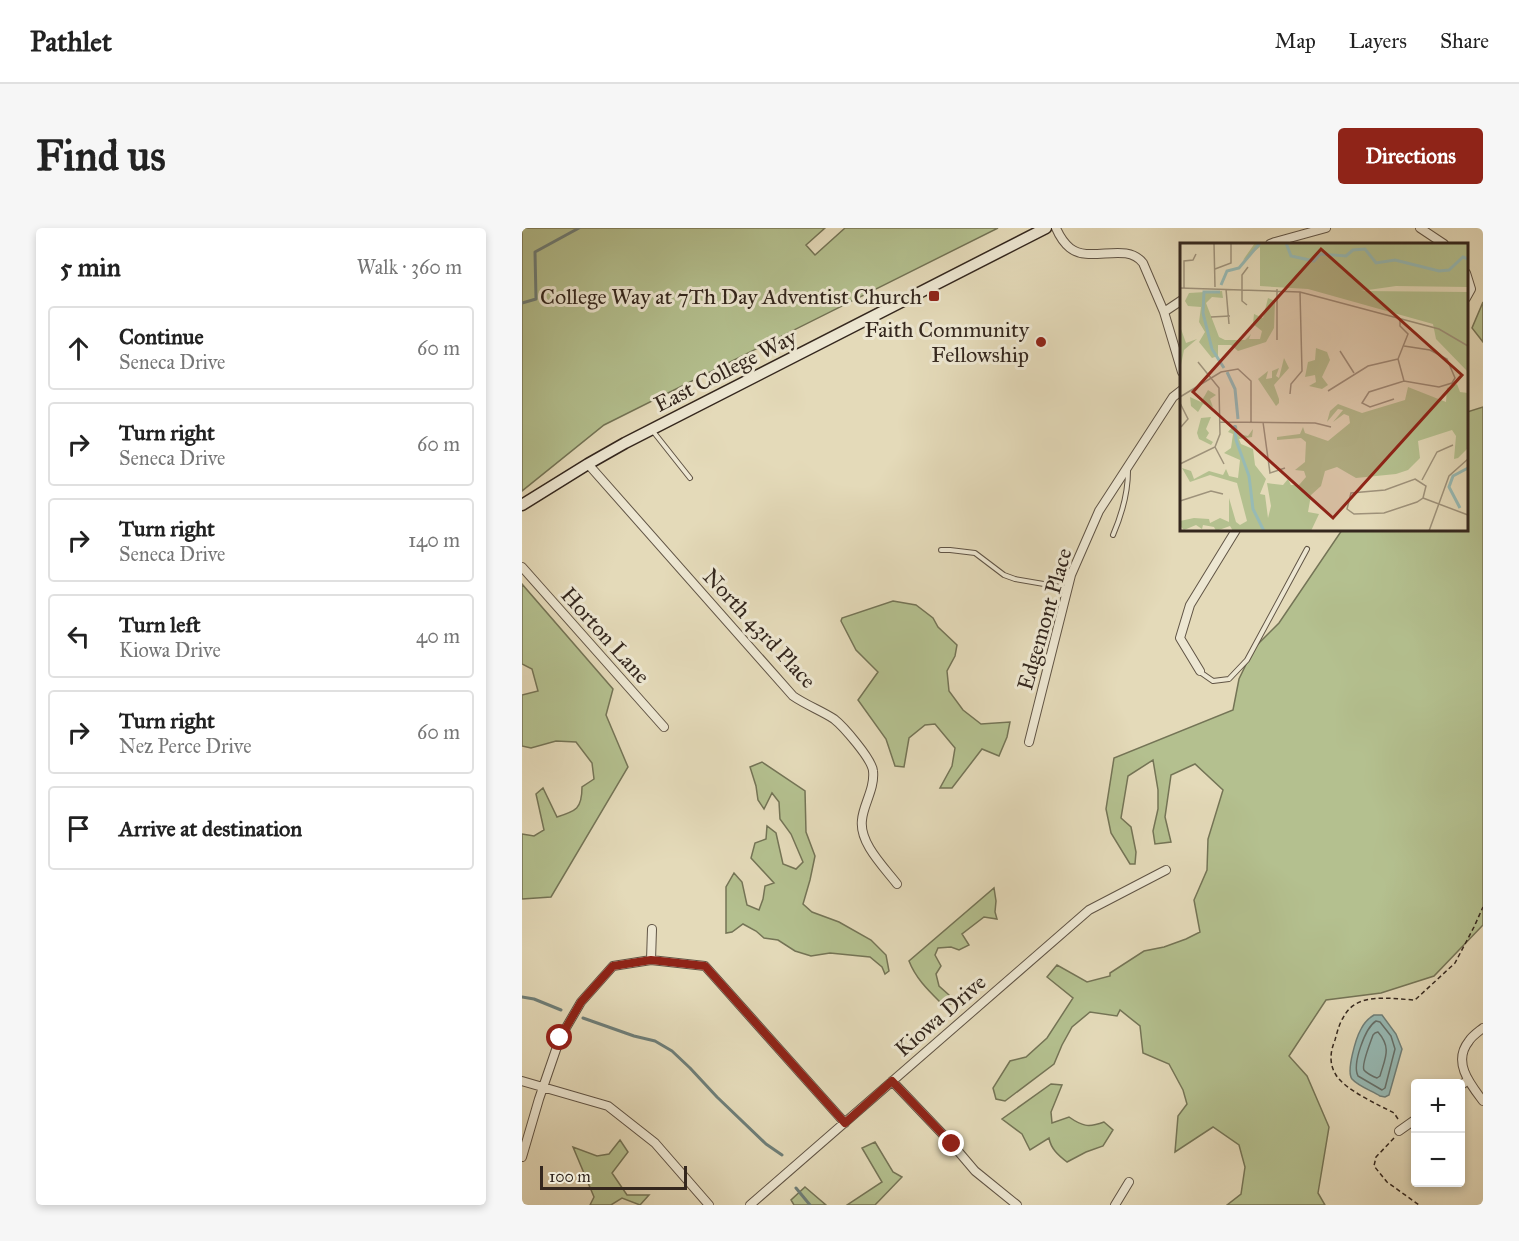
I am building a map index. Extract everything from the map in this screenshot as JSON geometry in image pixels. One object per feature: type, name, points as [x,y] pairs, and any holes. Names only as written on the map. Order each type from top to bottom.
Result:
[{"type":"main road","name":"East College Way","points":[[522,505],[588,464],[652,429],[1046,228]]},
{"type":"street","points":[[1056,228],[1059,236],[1070,248],[1080,253],[1131,254],[1139,258],[1164,312],[1180,365]]},
{"type":"street","points":[[1272,243],[1326,228]]},
{"type":"street","points":[[1420,228],[1442,243]]},
{"type":"street","points":[[1468,277],[1471,289],[1468,296]]},
{"type":"street","points":[[1164,312],[1180,301]]},
{"type":"street","name":"Edgemont Place","points":[[1029,742],[1071,575],[1099,511],[1173,397],[1180,392]]},
{"type":"street","name":"North 43rd Place","points":[[588,464],[793,696],[835,720],[866,754],[873,770],[871,791],[861,821],[865,842],[897,884]]},
{"type":"street","points":[[1200,671],[1180,638],[1190,605],[1235,531]]},
{"type":"street","name":"Horton Lane","points":[[522,567],[664,727]]},
{"type":"street","name":"Kiowa Drive","points":[[750,1205],[1089,910],[1166,870]]},
{"type":"street","points":[[651,960],[652,929]]},
{"type":"street","points":[[522,1158],[560,1038],[581,1002],[613,966],[651,960],[705,966],[845,1123]]},
{"type":"street","points":[[1483,1028],[1469,1040],[1462,1058],[1462,1066],[1468,1080],[1483,1101]]},
{"type":"street","points":[[892,1081],[975,1171],[1017,1205]]},
{"type":"street","points":[[522,1082],[608,1106],[655,1143],[709,1205]]},
{"type":"street","points":[[1402,1129],[1411,1123]]},
{"type":"street","points":[[1115,1205],[1129,1182]]},
{"type":"lane","points":[[652,429],[690,478]]},
{"type":"lane","points":[[1113,535],[1124,509],[1128,467]]},
{"type":"lane","points":[[1200,671],[1213,681],[1229,679],[1247,660],[1307,549]]},
{"type":"lane","points":[[941,550],[975,553],[1004,575],[1067,588]]},
{"type":"path","points":[[1419,1205],[1387,1182],[1374,1166],[1376,1157],[1402,1129],[1394,1113],[1348,1087],[1337,1077],[1332,1067],[1330,1052],[1343,1016],[1352,1006],[1371,998],[1415,1000],[1455,963],[1483,908]]},
{"type":"green space","points":[[522,228],[825,228],[806,245],[815,255],[845,228],[998,228],[604,425],[522,491]]},
{"type":"green space","points":[[1483,302],[1483,342],[1472,328]]},
{"type":"green space","points":[[1483,407],[1483,925],[1434,976],[1381,993],[1326,1000],[1289,1056],[1307,1076],[1329,1127],[1318,1193],[1325,1205],[1227,1205],[1241,1194],[1245,1167],[1239,1145],[1213,1127],[1175,1152],[1178,1116],[1187,1104],[1183,1090],[1169,1064],[1143,1053],[1140,1026],[1120,1010],[1117,1016],[1090,1012],[1072,1027],[1054,1064],[1005,1101],[996,1099],[993,1088],[1010,1061],[1026,1057],[1047,1038],[1073,998],[1047,977],[1057,965],[1087,982],[1110,976],[1110,973],[1144,951],[1164,947],[1200,932],[1194,900],[1207,870],[1208,839],[1223,790],[1195,764],[1171,775],[1165,817],[1171,842],[1155,844],[1153,831],[1158,809],[1158,790],[1153,760],[1128,776],[1121,818],[1131,827],[1136,852],[1135,864],[1130,864],[1111,833],[1106,809],[1114,758],[1233,710],[1239,679],[1254,648],[1279,623],[1341,531],[1468,531],[1468,412]]},
{"type":"green space","points":[[522,584],[613,689],[606,715],[628,767],[551,897],[522,899],[522,834],[534,836],[544,830],[536,794],[543,788],[557,817],[577,808],[581,800],[582,787],[594,779],[592,763],[576,742],[556,741],[531,748],[522,746],[522,695],[538,691],[532,669],[522,664]]},
{"type":"green space","points":[[893,601],[916,605],[933,618],[938,627],[957,645],[955,656],[947,671],[949,691],[963,710],[981,724],[1010,722],[999,756],[982,749],[952,788],[940,788],[952,766],[955,748],[935,724],[925,725],[909,738],[904,767],[895,766],[886,739],[858,700],[878,672],[856,650],[841,621],[842,618]]},
{"type":"green space","points":[[762,762],[805,791],[806,832],[815,856],[803,904],[812,912],[839,922],[871,940],[886,955],[889,971],[885,974],[882,967],[870,957],[830,953],[811,956],[795,951],[778,940],[764,938],[743,924],[732,932],[726,933],[726,887],[734,873],[742,882],[747,905],[759,910],[765,886],[774,883],[751,858],[755,843],[766,839],[767,826],[776,833],[783,864],[796,869],[803,862],[791,834],[780,819],[779,802],[772,793],[764,809],[758,800],[750,767]]},
{"type":"green space","points":[[994,888],[997,919],[984,917],[962,934],[969,945],[959,950],[951,947],[938,948],[935,955],[941,966],[936,974],[939,986],[955,1004],[942,1004],[919,979],[909,961]]},
{"type":"green space","points":[[1051,1084],[1062,1085],[1051,1112],[1052,1123],[1069,1117],[1085,1125],[1104,1122],[1113,1130],[1103,1146],[1067,1162],[1055,1152],[1049,1138],[1030,1150],[1022,1134],[1002,1119]]},
{"type":"green space","points":[[620,1140],[628,1152],[612,1173],[627,1195],[649,1195],[640,1205],[622,1198],[611,1205],[590,1205],[594,1197],[573,1147],[597,1156],[609,1154]]},
{"type":"green space","points":[[875,1142],[893,1172],[902,1177],[875,1205],[847,1205],[882,1182],[862,1148]]},
{"type":"green space","points":[[805,1187],[826,1205],[794,1205],[791,1200]]},
{"type":"water","points":[[1374,1015],[1382,1015],[1396,1034],[1402,1049],[1389,1095],[1385,1097],[1358,1084],[1350,1075],[1352,1054],[1359,1033],[1368,1019]]},
{"type":"waterway","points":[[522,303],[536,299],[535,252],[579,228]]},
{"type":"waterway","points":[[522,997],[534,999],[561,1010]]},
{"type":"waterway","points":[[583,1018],[655,1041],[672,1051],[766,1144],[782,1155]]},
{"type":"waterway","points":[[796,1188],[810,1205]]},
{"type":"place","name":"College Way at 7Th Day Adventist Church","points":[[934,296]]},
{"type":"place","name":"Faith Community Fellowship","points":[[1041,342]]},
{"type":"route","points":[[560,1038],[581,1002],[613,966],[651,960],[705,966],[845,1123],[892,1081],[952,1144]]}]
